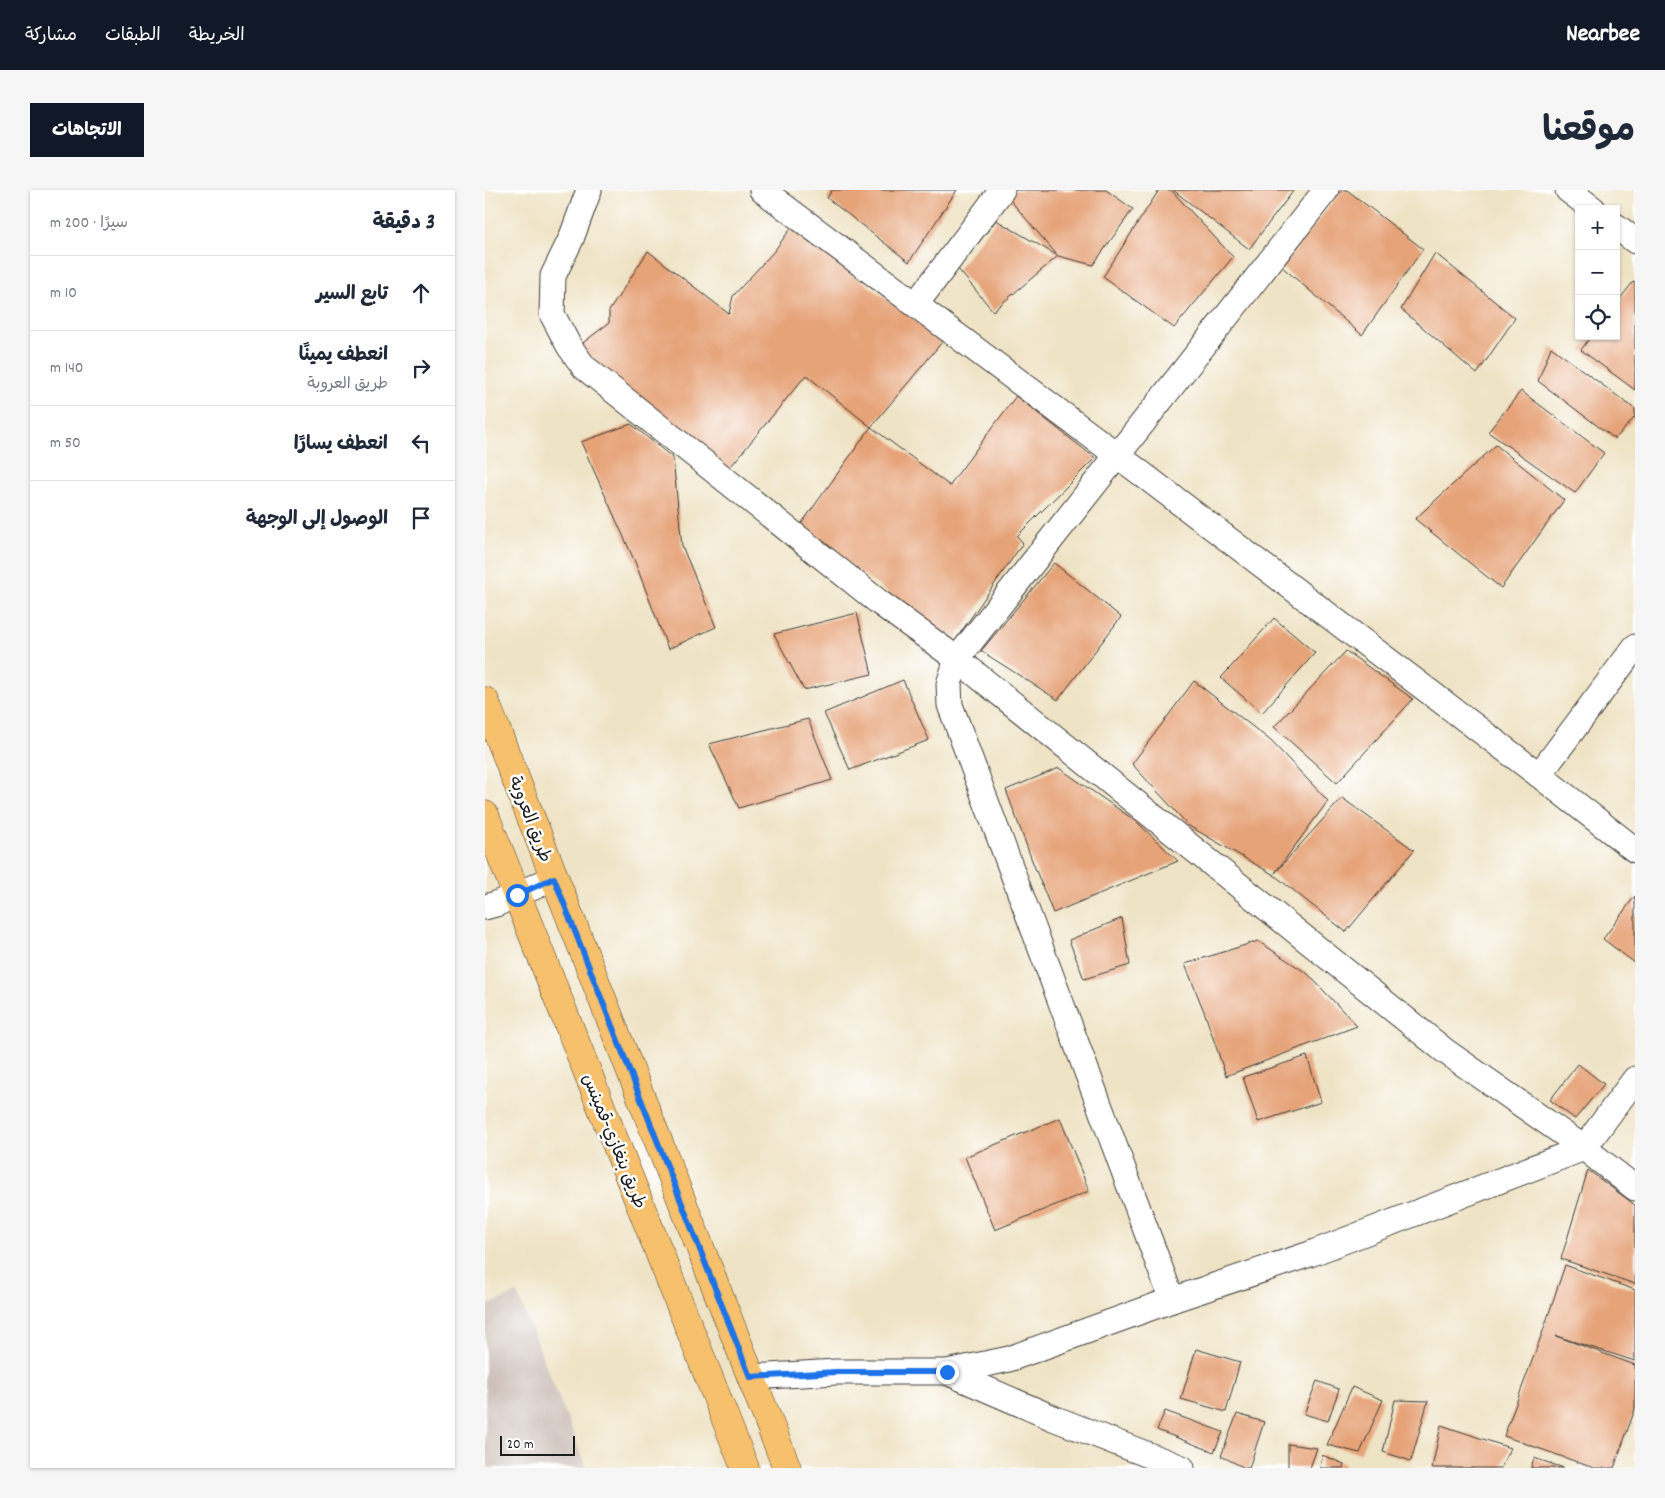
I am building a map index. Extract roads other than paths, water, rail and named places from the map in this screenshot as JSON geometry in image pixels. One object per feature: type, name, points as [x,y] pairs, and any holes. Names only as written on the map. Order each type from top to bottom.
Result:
[{"type":"main road","name":"طريق العروبة","points":[[485,701],[787,1468]]},
{"type":"main road","name":"طريق بنغازي-قمينس","points":[[485,815],[745,1468]]},
{"type":"street","points":[[589,190],[571,238],[553,276],[552,314],[569,346],[584,366],[880,603],[957,659],[1445,1051],[1584,1148],[1635,1188]]},
{"type":"street","points":[[762,190],[1117,455],[1635,850]]},
{"type":"street","points":[[916,304],[1002,190]]},
{"type":"street","points":[[1172,1300],[950,705],[949,684],[957,659],[1326,190]]},
{"type":"street","points":[[1569,190],[1588,205]]},
{"type":"street","points":[[1539,775],[1635,647]]},
{"type":"street","points":[[485,907],[554,878]]},
{"type":"street","points":[[750,1377],[836,1372],[947,1372],[1009,1359],[1172,1300],[1310,1254],[1584,1148],[1635,1079]]},
{"type":"street","points":[[947,1372],[1169,1466]]}]
